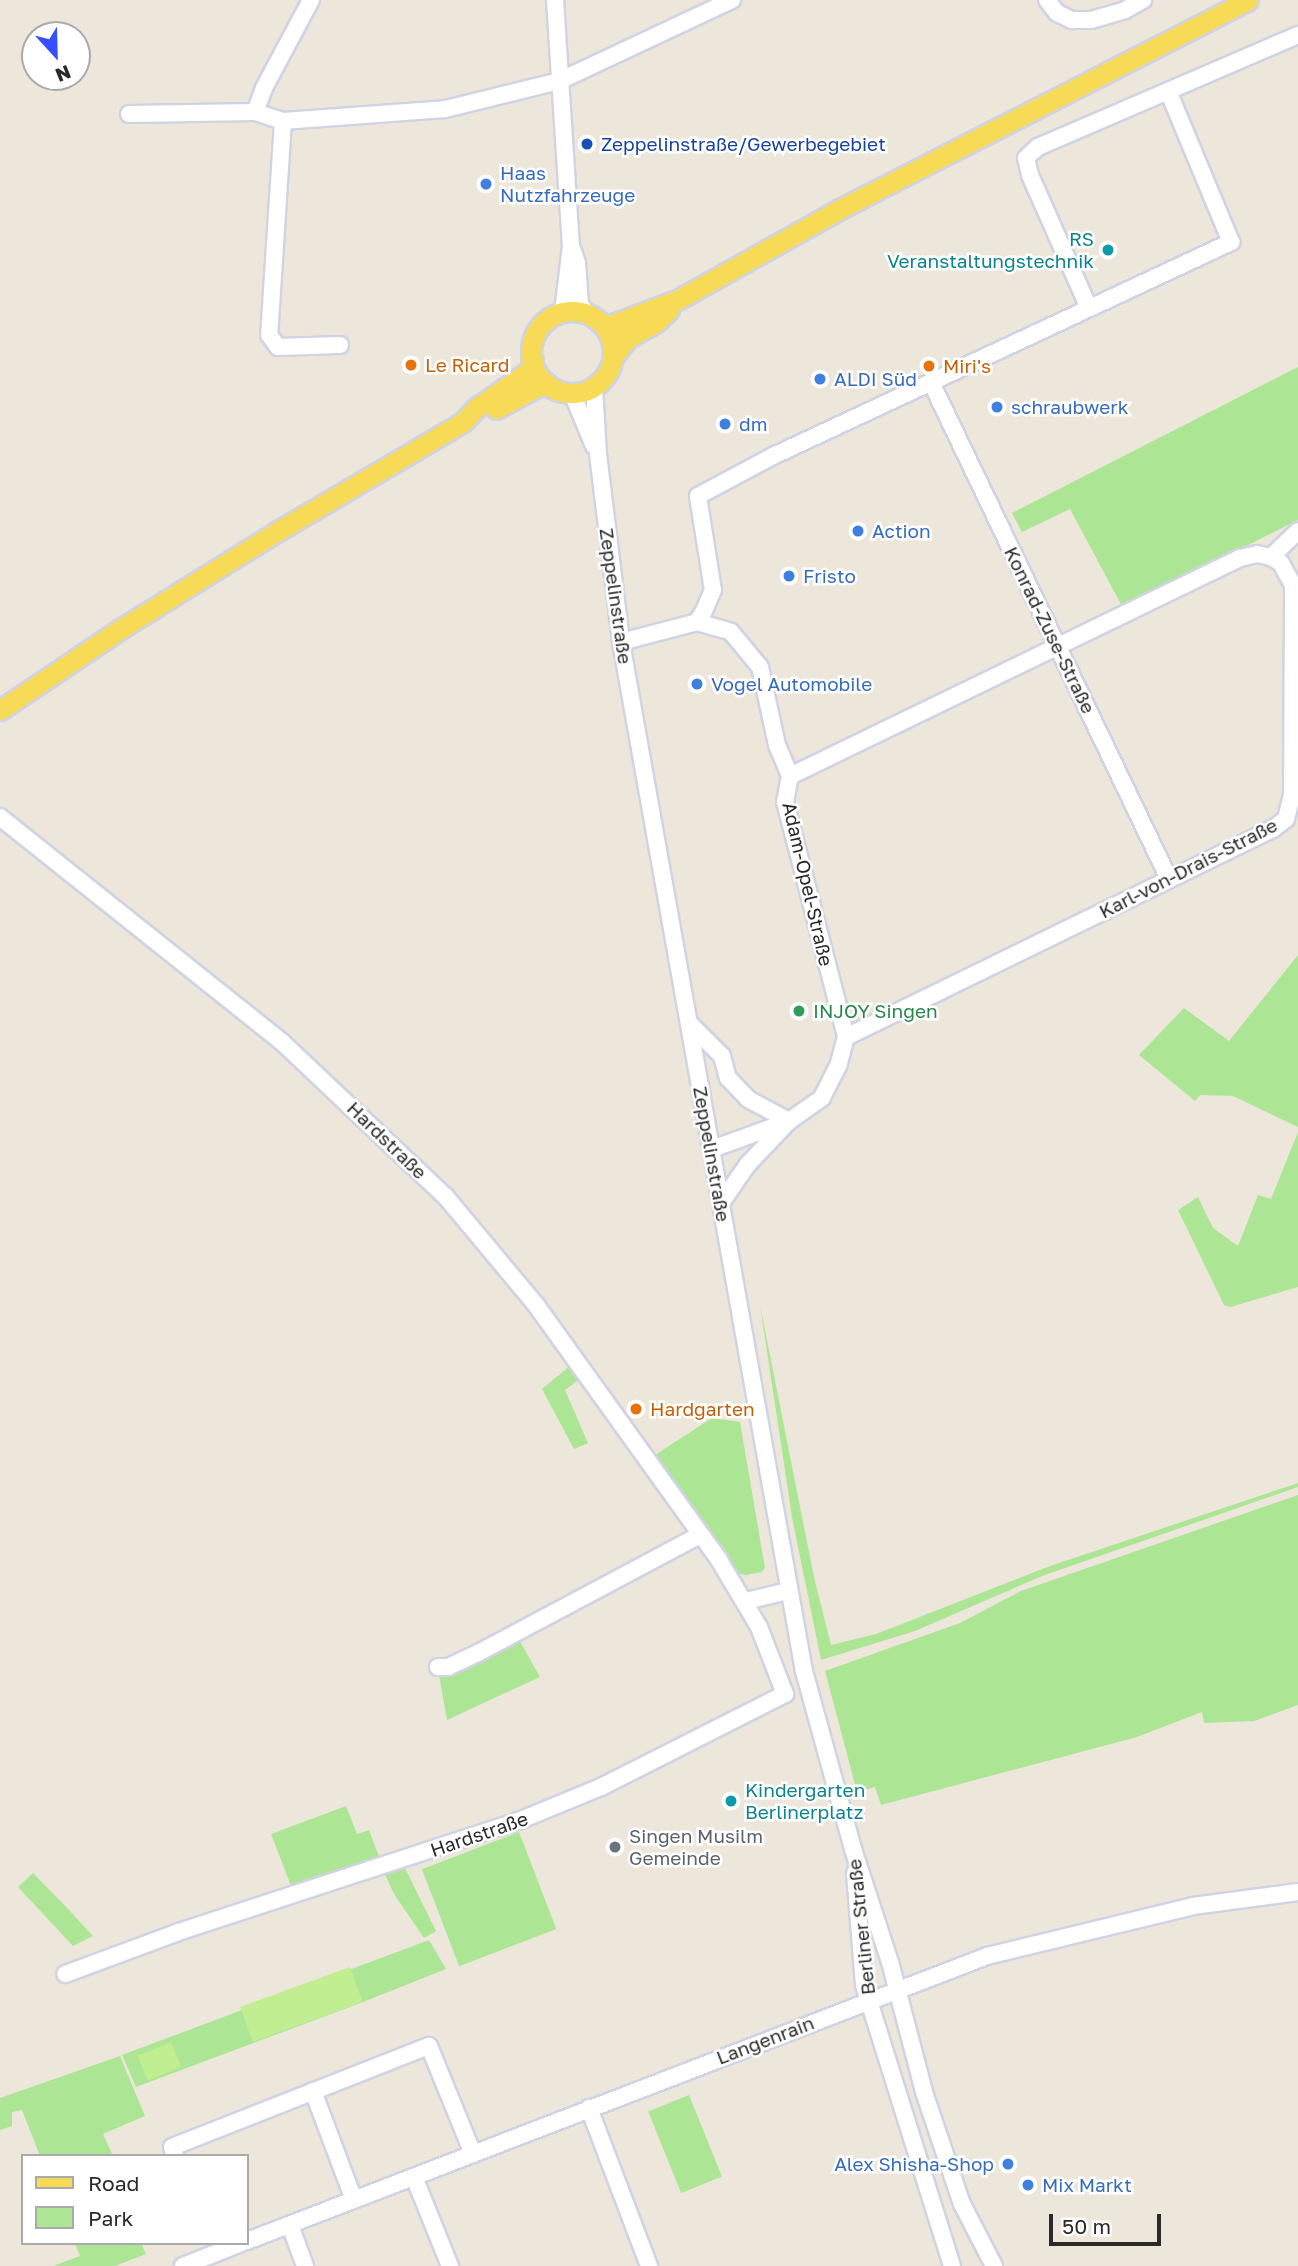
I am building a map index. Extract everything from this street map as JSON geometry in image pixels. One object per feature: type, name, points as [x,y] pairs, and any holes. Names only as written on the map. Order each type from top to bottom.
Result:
[{"type":"main road","points":[[605,327],[680,299],[874,191],[1248,0]]},
{"type":"main road","points":[[0,710],[122,628],[278,531],[463,422],[479,418],[534,387],[547,384],[572,393],[594,387],[610,368],[613,357],[628,338],[655,323],[680,299]]},
{"type":"main road","points":[[463,422],[476,408],[529,371],[538,330],[553,316],[563,312],[587,314],[605,327],[610,336],[613,357]]},
{"type":"main road","points":[[533,361],[547,384]]},
{"type":"street","points":[[255,112],[264,88],[311,0]]},
{"type":"street","points":[[555,0],[571,246],[563,312]]},
{"type":"street","points":[[129,114],[255,112],[283,121],[445,109],[559,81],[732,0]]},
{"type":"street","points":[[1046,0],[1057,13],[1072,20],[1091,20],[1125,10],[1143,0]]},
{"type":"street","points":[[1088,306],[1030,175],[1026,158],[1038,148],[1298,35]]},
{"type":"street","points":[[621,642],[697,622],[713,590],[698,496],[773,456],[1088,306],[1231,242],[1169,93]]},
{"type":"street","points":[[283,121],[269,335],[278,347],[340,345]]},
{"type":"street","points":[[571,246],[577,263],[580,303],[587,314]]},
{"type":"street","name":"Konrad-Zuse-Straße","points":[[931,382],[1169,879]]},
{"type":"street","name":"Zeppelinstraße","points":[[594,387],[598,454],[621,642],[788,1591],[816,1724],[853,1849]]},
{"type":"street","name":"Zeppelinstraße","points":[[572,393],[598,454]]},
{"type":"street","points":[[790,776],[1240,558],[1257,554],[1271,556],[1298,531]]},
{"type":"street","name":"Karl-von-Drais-Straße","points":[[846,1037],[1273,829],[1286,819],[1290,810],[1293,585],[1281,563],[1271,556]]},
{"type":"street","name":"Adam-Opel-Straße","points":[[697,622],[731,632],[760,667],[777,745],[790,776],[785,802],[846,1037]]},
{"type":"street","name":"Hardstraße","points":[[0,817],[283,1042],[446,1197],[536,1305],[746,1601],[785,1694],[601,1787],[521,1820],[176,1933],[65,1974]]},
{"type":"street","points":[[689,1023],[722,1056],[728,1078],[748,1099],[789,1121]]},
{"type":"street","points":[[721,1203],[748,1164],[789,1121],[822,1098],[839,1064],[846,1037]]},
{"type":"street","points":[[712,1149],[789,1121]]},
{"type":"street","points":[[438,1667],[448,1667],[478,1653],[700,1535]]},
{"type":"street","points":[[746,1601],[788,1591]]},
{"type":"street","name":"Berliner Straße","points":[[853,1849],[896,1989],[923,2092],[962,2204],[993,2266]]},
{"type":"street","name":"Berliner Straße","points":[[853,1849],[862,1971],[868,2000],[952,2266]]},
{"type":"street","name":"Langenrain","points":[[248,2241],[987,1956],[1230,1899],[1298,1892]]},
{"type":"street","points":[[174,2154],[172,2147],[429,2046],[473,2154]]},
{"type":"street","points":[[313,2091],[354,2200]]},
{"type":"street","points":[[589,2108],[649,2266]]},
{"type":"street","points":[[414,2177],[450,2266]]},
{"type":"street","points":[[290,2225],[306,2266]]},
{"type":"street","points":[[183,2266],[208,2249],[230,2245]]},
{"type":"green space","points":[[1298,367],[1298,520],[1123,608],[1070,509],[1022,532],[1012,513]]},
{"type":"green space","points":[[1298,955],[1298,1127],[1233,1096],[1200,1095],[1195,1101],[1139,1055],[1184,1008],[1229,1041]]},
{"type":"green space","points":[[1298,1132],[1298,1287],[1230,1307],[1224,1305],[1178,1210],[1198,1197],[1213,1228],[1238,1246],[1258,1195],[1271,1199]]},
{"type":"green space","points":[[760,1305],[814,1577],[831,1645],[876,1634],[1050,1566],[1298,1483],[1298,1487],[1042,1576],[915,1631],[821,1660],[792,1517]]},
{"type":"green space","points":[[571,1365],[581,1378],[565,1390],[588,1443],[574,1449],[542,1389]]},
{"type":"green space","points":[[712,1418],[740,1422],[765,1568],[762,1572],[746,1575],[737,1573],[655,1455]]},
{"type":"green space","points":[[1298,1495],[1298,1705],[1254,1721],[1204,1723],[1202,1712],[1137,1737],[881,1805],[875,1787],[857,1792],[825,1671],[960,1623],[1021,1591]]},
{"type":"green space","points":[[517,1636],[540,1677],[447,1720],[439,1675]]},
{"type":"green space","points":[[346,1806],[357,1834],[369,1830],[381,1862],[293,1891],[271,1834]]},
{"type":"green space","points":[[519,1832],[556,1929],[459,1966],[422,1869]]},
{"type":"green space","points":[[404,1866],[436,1931],[424,1938],[394,1894],[384,1872]]},
{"type":"green space","points":[[33,1873],[93,1936],[73,1946],[18,1887]]},
{"type":"green space","points":[[429,1940],[446,1969],[363,2002],[136,2087],[122,2055]]},
{"type":"green space","points":[[350,1967],[363,2002],[253,2042],[240,2007]]},
{"type":"green space","points":[[171,2042],[181,2067],[148,2081],[138,2055]]},
{"type":"green space","points":[[120,2056],[145,2116],[103,2134],[112,2154],[39,2154],[22,2110],[12,2112],[12,2126],[0,2130],[0,2098]]},
{"type":"green space","points":[[689,2095],[722,2177],[681,2193],[648,2111]]},
{"type":"green space","points":[[76,2245],[142,2245],[146,2254],[115,2266],[53,2266],[80,2256]]},
{"type":"place","name":"Zeppelinstraße/Gewerbegebiet","points":[[587,144]]},
{"type":"place","name":"Haas Nutzfahrzeuge","points":[[486,184]]},
{"type":"place","name":"RS Veranstaltungstechnik","points":[[1108,250]]},
{"type":"place","name":"Le Ricard","points":[[411,365]]},
{"type":"place","name":"Miri's","points":[[929,366]]},
{"type":"place","name":"ALDI Süd","points":[[820,379]]},
{"type":"place","name":"schraubwerk","points":[[997,407]]},
{"type":"place","name":"dm","points":[[725,424]]},
{"type":"place","name":"Action","points":[[858,531]]},
{"type":"place","name":"Fristo","points":[[789,576]]},
{"type":"place","name":"Vogel Automobile","points":[[697,684]]},
{"type":"place","name":"INJOY Singen","points":[[799,1011]]},
{"type":"place","name":"Hardgarten","points":[[636,1409]]},
{"type":"place","name":"Kindergarten Berlinerplatz","points":[[731,1801]]},
{"type":"place","name":"Singen Musilm Gemeinde","points":[[615,1847]]},
{"type":"place","name":"Alex Shisha-Shop","points":[[1008,2164]]},
{"type":"place","name":"Mix Markt","points":[[1028,2185]]}]
